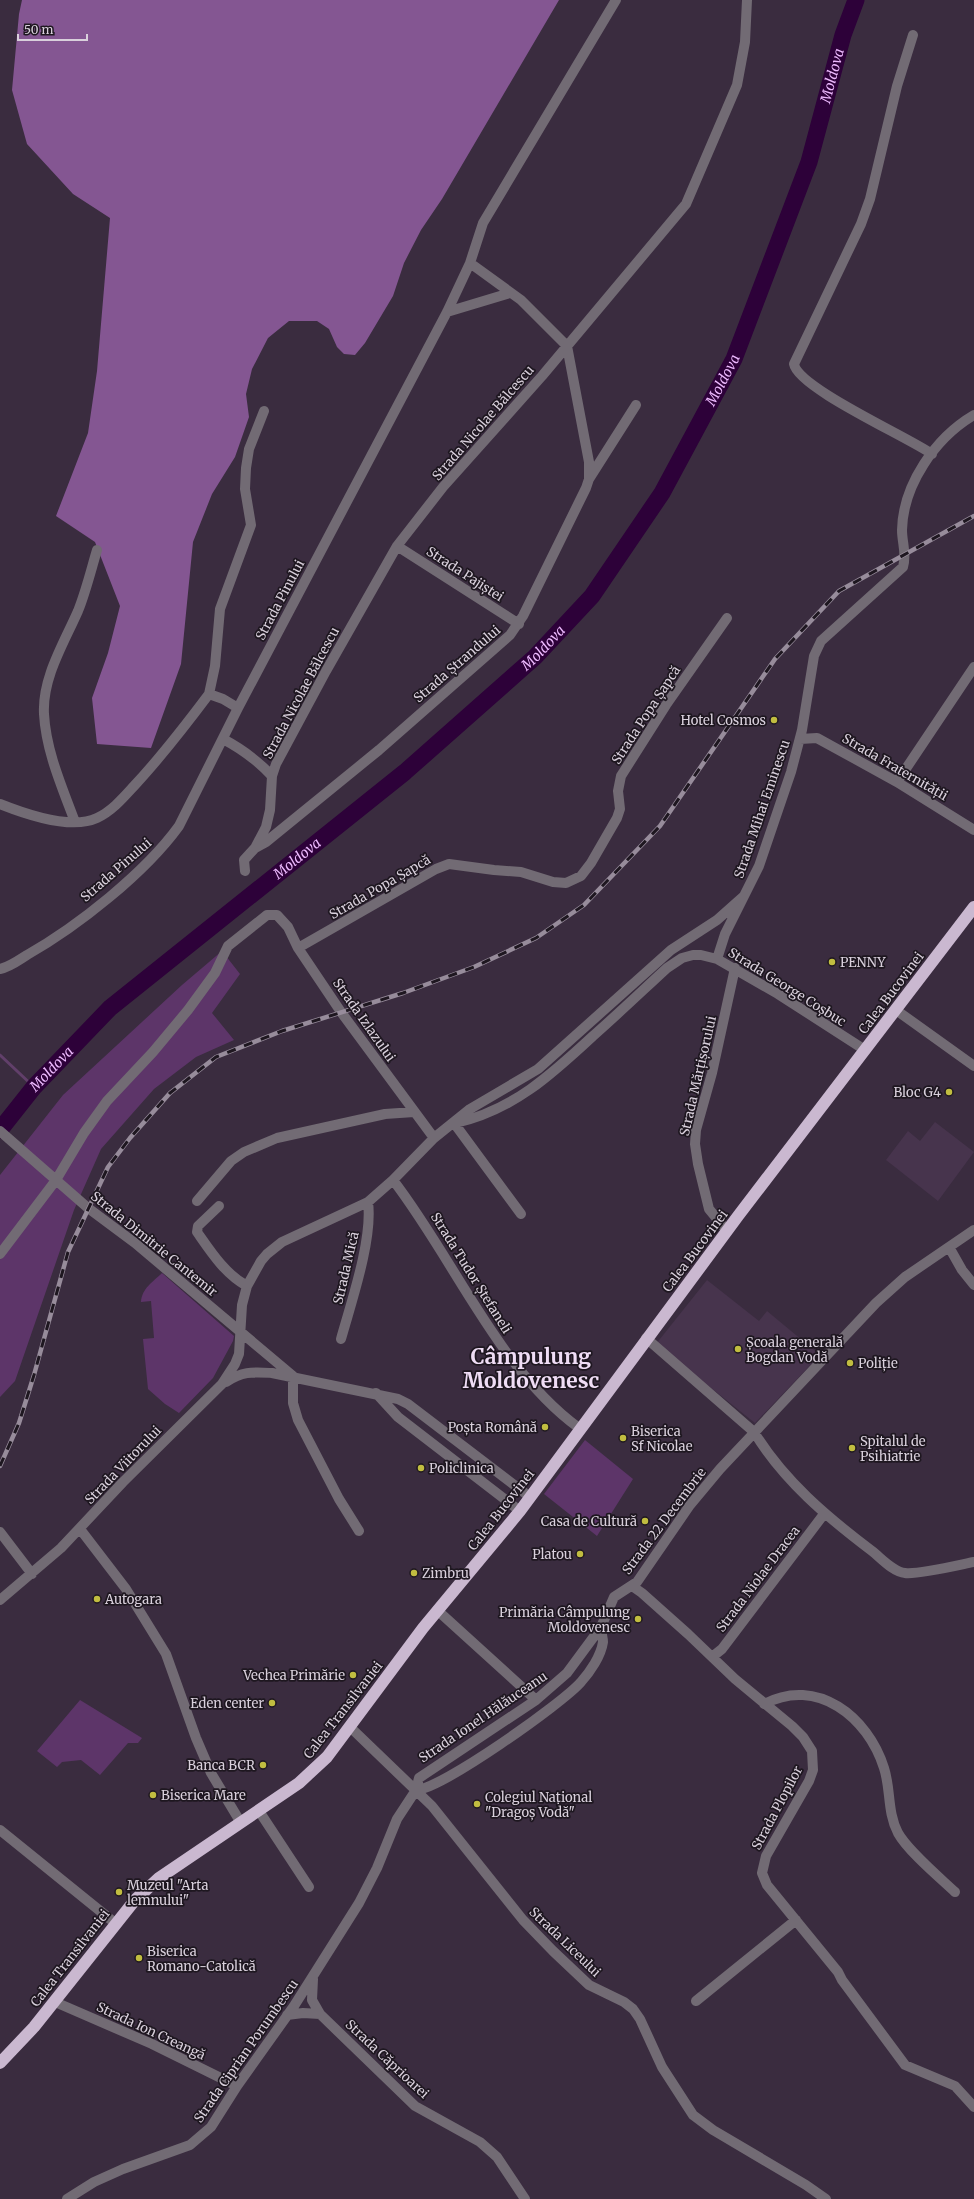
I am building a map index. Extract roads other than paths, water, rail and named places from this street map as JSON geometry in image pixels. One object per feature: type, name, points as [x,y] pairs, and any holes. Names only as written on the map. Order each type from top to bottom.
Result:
[{"type":"highway","name":"Calea Bucovinei","points":[[437,1610],[520,1511],[646,1338],[974,907]]},
{"type":"highway","name":"Calea Transilvaniei","points":[[0,2063],[55,2002],[135,1900],[159,1878],[259,1811],[310,1774],[327,1757],[437,1610]]},
{"type":"street","name":"Strada Pinului","points":[[0,969],[33,952],[74,923],[121,885],[166,843],[179,826],[224,739],[238,708],[448,312],[470,263],[478,236],[487,216],[616,0]]},
{"type":"street","name":"Strada Nicolae Bălcescu","points":[[245,871],[244,860],[255,848],[266,827],[270,810],[272,776],[299,720],[397,546],[443,487],[567,346],[686,204],[737,85],[745,42],[747,0]]},
{"type":"street","points":[[913,35],[898,79],[870,199],[861,224],[794,364],[796,369],[807,380],[841,403],[932,454],[957,428],[974,415]]},
{"type":"street","points":[[470,263],[531,309],[567,346]]},
{"type":"street","points":[[448,312],[510,293]]},
{"type":"street","name":"Strada Ștrandului","points":[[255,848],[266,842],[379,750],[462,676],[489,655],[519,624],[589,479],[589,462],[567,346]]},
{"type":"street","points":[[589,479],[636,405]]},
{"type":"street","points":[[0,804],[30,816],[75,822],[96,818],[115,806],[164,754],[209,694],[215,666],[220,609],[251,525],[245,489],[246,468],[249,449],[264,411]]},
{"type":"street","name":"Strada Mihai Eminescu","points":[[454,1123],[476,1118],[506,1104],[547,1078],[674,962],[693,955],[709,956],[716,959],[725,934],[759,866],[800,738],[814,656],[821,642],[846,618],[895,576],[903,567],[905,553],[902,531],[906,500],[913,482],[932,454]]},
{"type":"street","name":"Strada Pajiștei","points":[[397,546],[519,624]]},
{"type":"street","points":[[75,822],[48,744],[44,713],[45,700],[48,680],[82,600],[97,550]]},
{"type":"street","name":"Strada Popa Șapcă","points":[[298,948],[436,869],[449,864],[521,872],[553,882],[566,883],[581,876],[591,863],[617,818],[620,809],[618,791],[621,776],[666,705],[727,618]]},
{"type":"street","points":[[897,782],[974,667]]},
{"type":"street","points":[[209,694],[223,699],[238,708]]},
{"type":"street","name":"Strada Fraternității","points":[[800,738],[817,738],[897,782],[974,830]]},
{"type":"street","points":[[224,739],[242,750],[272,776]]},
{"type":"street","name":"Strada Mihai Eminescu","points":[[241,1333],[242,1305],[247,1286],[261,1261],[282,1242],[368,1202],[394,1180],[434,1138],[470,1109],[538,1069],[671,950],[718,920],[744,896]]},
{"type":"street","name":"Strada Izlazului","points":[[56,1180],[84,1133],[107,1101],[153,1052],[188,1010],[215,972],[228,946],[267,915],[276,914],[288,927],[298,948],[434,1138]]},
{"type":"street","name":"Strada George Coșbuc","points":[[716,959],[735,968],[865,1050]]},
{"type":"street","name":"Strada Mărțișorului","points":[[727,1231],[709,1209],[698,1164],[695,1144],[696,1130],[712,1074],[735,968]]},
{"type":"street","points":[[896,1010],[974,1066]]},
{"type":"street","points":[[196,1201],[231,1161],[244,1152],[277,1138],[385,1114],[414,1112]]},
{"type":"street","points":[[454,1123],[521,1214]]},
{"type":"street","name":"Strada Dimitrie Cantemir","points":[[0,1131],[88,1208],[141,1248],[293,1376]]},
{"type":"street","points":[[0,1254],[56,1180]]},
{"type":"street","name":"Strada Tudor Ștefaneli","points":[[394,1180],[432,1235],[505,1350],[552,1406],[579,1428]]},
{"type":"street","name":"Strada Mică","points":[[341,1339],[355,1288],[369,1226],[368,1202]]},
{"type":"street","points":[[219,1206],[198,1226],[197,1232],[222,1265],[239,1282],[247,1286]]},
{"type":"street","name":"Strada 22 Decembrie","points":[[601,1627],[614,1597],[632,1586],[644,1572],[690,1505],[754,1432],[880,1299],[905,1277],[974,1230]]},
{"type":"street","points":[[950,1247],[962,1270],[974,1285]]},
{"type":"street","name":"Strada Viitorului","points":[[0,1600],[32,1574],[80,1529],[123,1482],[222,1384],[235,1364],[241,1333]]},
{"type":"street","points":[[646,1338],[754,1432],[763,1446],[796,1486],[824,1514],[889,1564],[904,1573],[974,1562]]},
{"type":"street","name":"Strada Dimitrie Cantemir","points":[[222,1384],[240,1374],[252,1372],[293,1376],[388,1396],[408,1404],[530,1497]]},
{"type":"street","points":[[293,1376],[292,1403],[298,1420],[339,1499],[358,1531]]},
{"type":"street","points":[[376,1393],[398,1417],[520,1511]]},
{"type":"street","name":"Strada Niolae Dracea","points":[[712,1657],[722,1649],[824,1514]]},
{"type":"street","points":[[80,1529],[126,1589],[166,1654],[204,1759],[241,1823]]},
{"type":"street","points":[[0,1532],[32,1574]]},
{"type":"street","name":"Strada Plopilor","points":[[632,1586],[642,1593],[764,1704],[804,1737],[812,1751],[814,1760],[813,1770],[809,1781],[771,1845],[763,1865],[762,1873],[767,1885],[838,1972],[842,1980],[905,2065],[955,2086],[974,2107]]},
{"type":"street","points":[[437,1610],[536,1700]]},
{"type":"street","points":[[416,1790],[428,1787],[465,1765],[522,1730],[555,1706],[580,1683],[590,1670],[603,1642],[601,1627]]},
{"type":"street","name":"Strada Ionel Hălăuceanu","points":[[314,1975],[359,1903],[377,1868],[397,1819],[416,1790],[416,1783],[423,1774],[536,1700],[575,1665],[594,1633],[601,1627]]},
{"type":"street","points":[[764,1704],[793,1696],[814,1696],[836,1704],[856,1721],[871,1739],[881,1759],[887,1779],[891,1816],[899,1834],[955,1892]]},
{"type":"street","name":"Strada Liceului","points":[[350,1726],[432,1806],[523,1920],[553,1951],[589,1985],[624,2002],[632,2009],[640,2019],[662,2067],[693,2115],[713,2130],[806,2184],[826,2199]]},
{"type":"street","points":[[259,1811],[309,1887]]},
{"type":"street","points":[[0,1830],[115,1924]]},
{"type":"street","points":[[696,2001],[796,1920]]},
{"type":"street","name":"Strada Căprioarei","points":[[314,1975],[312,2000],[320,2014],[415,2106],[480,2142],[497,2157],[525,2199]]},
{"type":"street","name":"Strada Ciprian Porumbescu","points":[[72,2198],[94,2182],[123,2169],[190,2145],[211,2127],[236,2086],[314,1975]]},
{"type":"street","name":"Strada Ion Creangă","points":[[55,2002],[152,2044],[236,2086]]},
{"type":"street","points":[[287,2015],[303,2013],[320,2014]]},
{"type":"waterway","name":"Moldova","points":[[0,1130],[34,1087],[110,1008],[405,772],[535,657],[592,596],[662,493],[734,359],[809,162],[843,35],[856,0]]},
{"type":"waterway","points":[[0,1055],[34,1087]]},
{"type":"railway","points":[[0,1466],[19,1423],[68,1252],[108,1167],[130,1138],[170,1093],[216,1057],[282,1031],[403,993],[474,967],[536,938],[584,905],[660,826],[775,659],[839,591],[974,516]]},
{"type":"place","name":"Hotel Cosmos","points":[[774,720]]},
{"type":"place","name":"PENNY","points":[[832,962]]},
{"type":"place","name":"Bloc G4","points":[[949,1092]]},
{"type":"place","name":"Școala generală Bogdan Vodă","points":[[738,1349]]},
{"type":"place","name":"Poliție","points":[[850,1363]]},
{"type":"place","name":"Poșta Română","points":[[545,1427]]},
{"type":"place","name":"Biserica Sf Nicolae","points":[[623,1438]]},
{"type":"place","name":"Spitalul de Psihiatrie","points":[[852,1448]]},
{"type":"place","name":"Policlinica","points":[[421,1468]]},
{"type":"place","name":"Casa de Cultură","points":[[645,1521]]},
{"type":"place","name":"Platou","points":[[580,1554]]},
{"type":"place","name":"Zimbru","points":[[414,1573]]},
{"type":"place","name":"Autogara","points":[[97,1599]]},
{"type":"place","name":"Primăria Câmpulung Moldovenesc","points":[[638,1619]]},
{"type":"place","name":"Vechea Primărie","points":[[353,1675]]},
{"type":"place","name":"Eden center","points":[[272,1703]]},
{"type":"place","name":"Banca BCR","points":[[263,1765]]},
{"type":"place","name":"Biserica Mare","points":[[153,1795]]},
{"type":"place","name":"Colegiul Național \"Dragoș Vodă\"","points":[[477,1804]]},
{"type":"place","name":"Muzeul \"Arta lemnului\"","points":[[119,1892]]},
{"type":"place","name":"Biserica Romano-Catolică","points":[[139,1958]]},
{"type":"district","name":"Câmpulung Moldovenesc","points":[[531,1368]]}]
